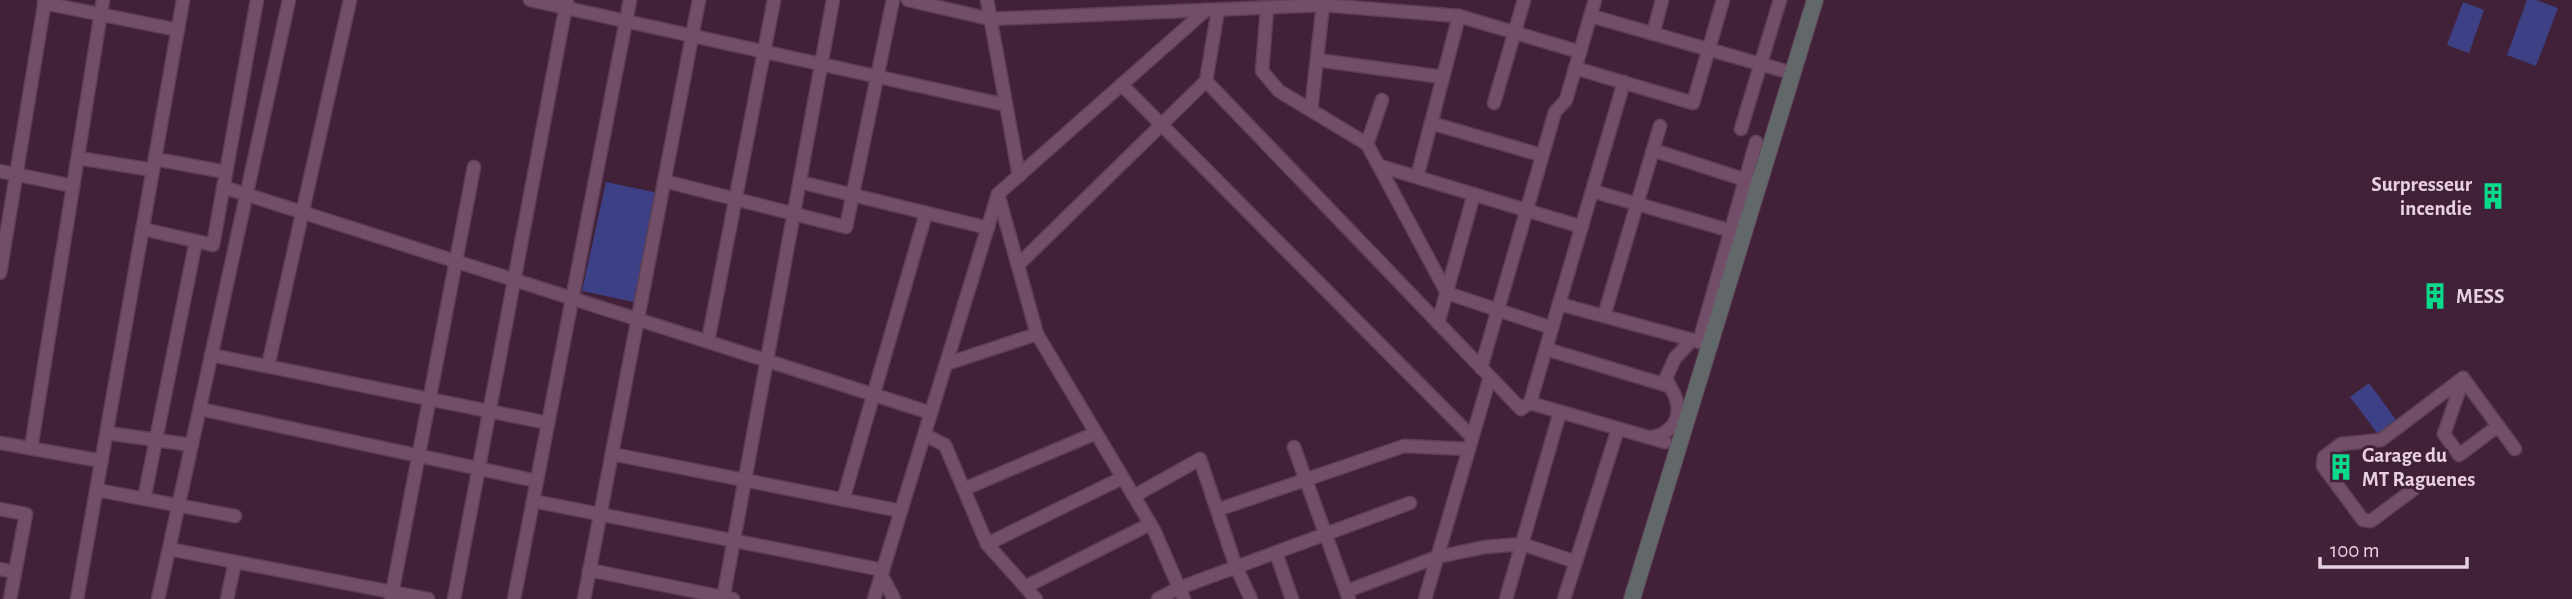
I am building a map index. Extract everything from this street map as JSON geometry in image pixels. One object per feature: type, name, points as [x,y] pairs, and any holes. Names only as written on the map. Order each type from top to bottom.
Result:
[{"type":"street","points":[[31,448],[103,0]]},
{"type":"street","points":[[77,599],[183,0]]},
{"type":"street","points":[[143,229],[213,245],[257,0]]},
{"type":"street","points":[[158,599],[289,0]]},
{"type":"street","points":[[268,366],[350,0]]},
{"type":"street","points":[[530,0],[567,4],[626,21],[1006,105]]},
{"type":"street","points":[[514,599],[630,0]]},
{"type":"street","points":[[584,599],[699,0]]},
{"type":"street","points":[[708,341],[774,0]]},
{"type":"street","points":[[589,570],[726,598],[734,541],[833,0]]},
{"type":"street","points":[[664,181],[846,227],[893,0]]},
{"type":"street","points":[[908,0],[990,19],[1323,5],[1460,16],[1580,52]]},
{"type":"street","points":[[987,0],[1019,176]]},
{"type":"street","points":[[1494,103],[1524,0]]},
{"type":"street","points":[[1425,599],[1470,443],[1496,309],[1541,155],[1555,112],[1566,100],[1595,0]]},
{"type":"street","points":[[1653,34],[1662,0]]},
{"type":"street","points":[[1575,68],[1693,103],[1723,0]]},
{"type":"street","points":[[1741,129],[1780,0]]},
{"type":"street","points":[[1649,437],[1664,435],[1672,428],[1677,415],[1678,404],[1666,378],[1675,358],[1700,342],[1815,0]]},
{"type":"street","points":[[0,273],[44,1],[178,30]]},
{"type":"street","points":[[454,599],[567,4]]},
{"type":"street","points":[[1311,110],[1323,5]]},
{"type":"street","points":[[1267,8],[1262,71],[1279,91],[1367,144],[1447,293],[1552,328]]},
{"type":"street","points":[[1018,265],[1206,81],[1212,10]]},
{"type":"street","points":[[874,599],[998,194],[1212,10]]},
{"type":"street","points":[[1417,177],[1460,16]]},
{"type":"street","points":[[1591,16],[1792,73]]},
{"type":"street","points":[[1317,60],[1443,77]]},
{"type":"street","points":[[1206,81],[1521,409],[1530,403],[1624,82]]},
{"type":"street","points":[[1122,85],[1470,443]]},
{"type":"street","points":[[1367,144],[1382,100]]},
{"type":"street","points":[[1431,123],[1541,155]]},
{"type":"street","points":[[1604,316],[1660,126]]},
{"type":"street","points":[[1632,599],[1731,231],[1752,182],[1756,142]]},
{"type":"street","points":[[1653,150],[1752,182]]},
{"type":"street","points":[[78,158],[226,172]]},
{"type":"street","points":[[1380,166],[1582,227]]},
{"type":"street","points":[[392,596],[474,167]]},
{"type":"street","points":[[0,171],[73,186]]},
{"type":"street","points":[[800,182],[988,228]]},
{"type":"street","points":[[223,187],[931,413]]},
{"type":"street","points":[[1592,191],[1731,231]]},
{"type":"street","points":[[998,194],[1037,334],[1150,524],[1181,593]]},
{"type":"street","points":[[1438,323],[1474,194]]},
{"type":"street","points":[[843,500],[926,213]]},
{"type":"street","points":[[144,499],[197,241]]},
{"type":"street","points":[[1559,304],[1700,342]]},
{"type":"street","points":[[947,363],[1037,334]]},
{"type":"street","points":[[1546,349],[1669,386]]},
{"type":"street","points":[[211,355],[548,423]]},
{"type":"street","points":[[2463,378],[2444,434],[2459,455],[2498,426]]},
{"type":"street","points":[[2463,378],[2515,449]]},
{"type":"street","points":[[2414,489],[2371,521],[2363,520],[2323,466],[2324,457],[2341,444],[2381,440],[2463,378]]},
{"type":"street","points":[[1530,403],[1665,442]]},
{"type":"street","points":[[200,409],[537,481]]},
{"type":"street","points":[[1506,599],[1560,412]]},
{"type":"street","points":[[1564,599],[1618,429]]},
{"type":"street","points":[[107,433],[192,444]]},
{"type":"street","points":[[964,489],[1096,433]]},
{"type":"street","points":[[925,435],[945,445],[987,544],[1036,599]]},
{"type":"street","points":[[0,443],[102,461]]},
{"type":"street","points":[[1217,510],[1404,446],[1470,443]]},
{"type":"street","points":[[1294,447],[1348,595],[1437,557],[1485,547],[1522,544],[1576,562]]},
{"type":"street","points":[[612,454],[901,512]]},
{"type":"street","points":[[1134,496],[1200,459],[1236,567],[1251,599]]},
{"type":"street","points":[[987,544],[1122,478]]},
{"type":"street","points":[[97,490],[235,516]]},
{"type":"street","points":[[533,501],[882,573]]},
{"type":"street","points":[[1157,599],[1181,593],[1236,567],[1410,503]]},
{"type":"street","points":[[0,509],[26,514],[10,599]]},
{"type":"street","points":[[1027,586],[1150,524]]},
{"type":"street","points":[[169,549],[392,596],[428,599]]},
{"type":"street","points":[[1276,552],[1292,599]]},
{"type":"street","points":[[227,599],[234,562]]},
{"type":"street","points":[[0,569],[15,572]]},
{"type":"street","points":[[882,573],[894,599]]},
{"type":"shaded area","points":[[2527,0],[2536,0],[2558,8],[2536,66],[2507,55]]},
{"type":"shaded area","points":[[2463,2],[2484,10],[2469,53],[2447,45]]},
{"type":"shaded area","points":[[606,182],[658,193],[634,302],[582,291]]},
{"type":"shaded area","points":[[2369,383],[2399,424],[2381,438],[2350,397]]},
{"type":"place","name":"Surpresseur incendie","points":[[2493,196]]},
{"type":"place","name":"MESS","points":[[2435,296]]},
{"type":"place","name":"Garage du MT Raguenes","points":[[2341,467]]}]
